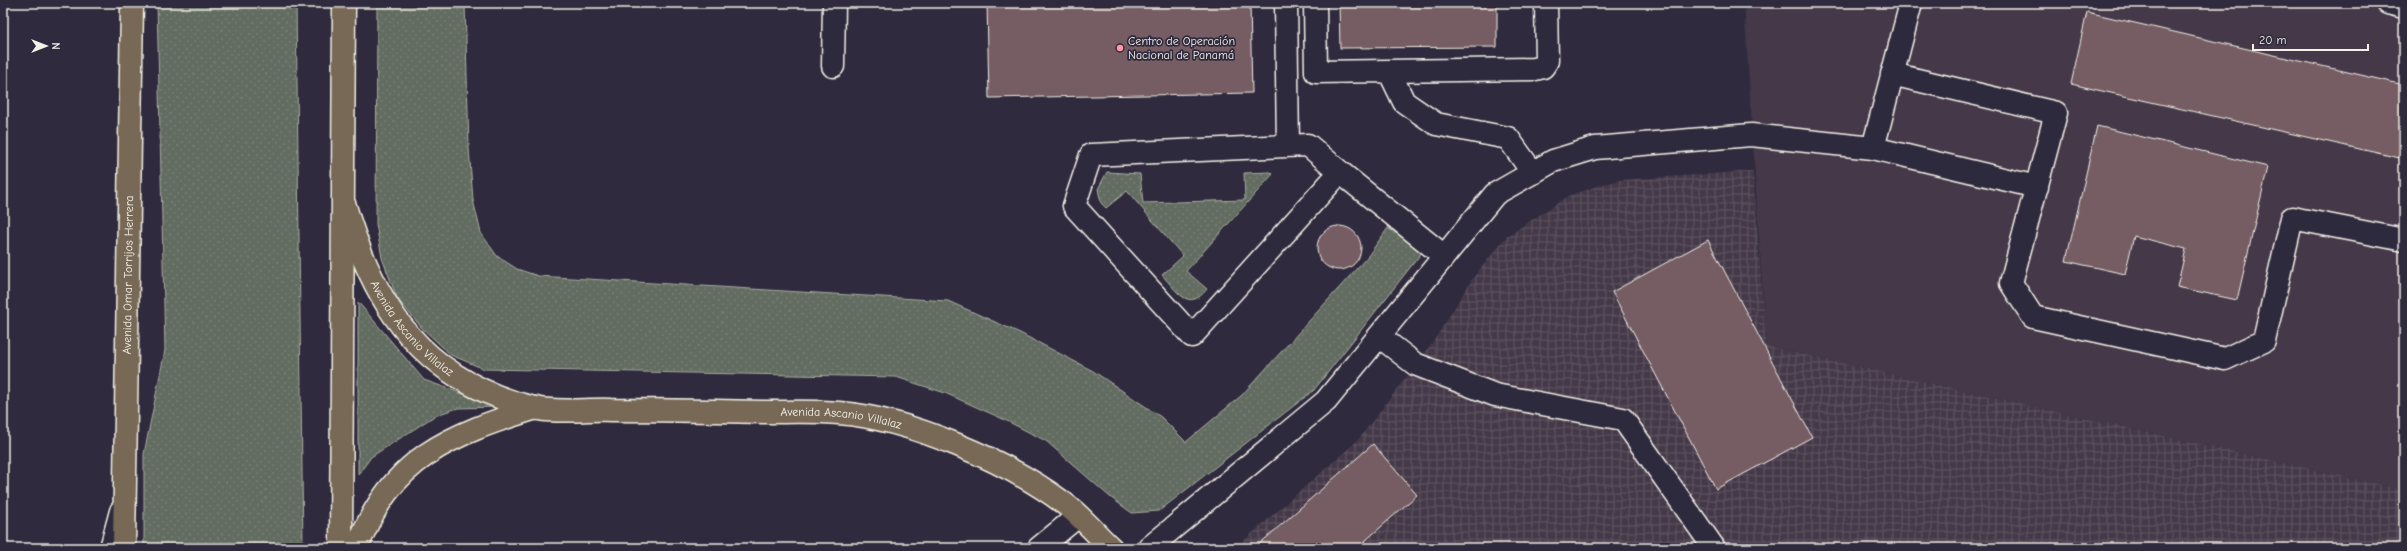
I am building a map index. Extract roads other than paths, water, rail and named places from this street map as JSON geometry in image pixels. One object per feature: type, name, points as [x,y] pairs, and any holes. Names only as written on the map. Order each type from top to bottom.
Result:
[{"type":"main road","name":"Avenida Omar Torrijos Herrera","points":[[124,548],[123,502],[131,185],[132,3]]},
{"type":"main road","points":[[341,548],[344,3]]},
{"type":"main road","name":"Avenida Ascanio Villalaz","points":[[342,196],[360,254],[386,304],[414,342],[444,369],[463,380],[503,398],[536,408],[840,413],[903,425],[1015,471],[1066,504],[1111,548]]},
{"type":"main road","name":"Avenida Ascanio Villalaz","points":[[357,548],[374,511],[397,479],[410,465],[425,454],[460,435],[536,408]]},
{"type":"lane","points":[[833,66],[834,3]]},
{"type":"lane","points":[[1286,3],[1288,146]]},
{"type":"lane","points":[[1315,3],[1316,72],[1535,69],[1543,67],[1547,61],[1546,3]]},
{"type":"lane","points":[[1873,148],[1912,3]]},
{"type":"lane","points":[[2388,3],[2404,7]]},
{"type":"lane","points":[[1389,71],[1404,102],[1436,124],[1508,138],[1533,173]]},
{"type":"lane","points":[[1892,74],[2056,113],[2011,283],[2033,317],[2224,359],[2264,342],[2292,218],[2404,240]]},
{"type":"lane","points":[[1149,548],[1326,402],[1495,194],[1553,161],[1595,148],[1751,135],[1873,148],[2036,187]]},
{"type":"lane","points":[[1340,172],[1192,336],[1074,206],[1091,155],[1308,145],[1444,256]]},
{"type":"lane","points":[[1379,336],[1415,364],[1495,395],[1623,419],[1714,548]]},
{"type":"lane","points":[[111,548],[123,502]]},
{"type":"lane","points":[[1039,548],[1078,516]]},
{"type":"place","name":"Centro de Operación Nacional de Panamá","points":[[1120,48]]}]
